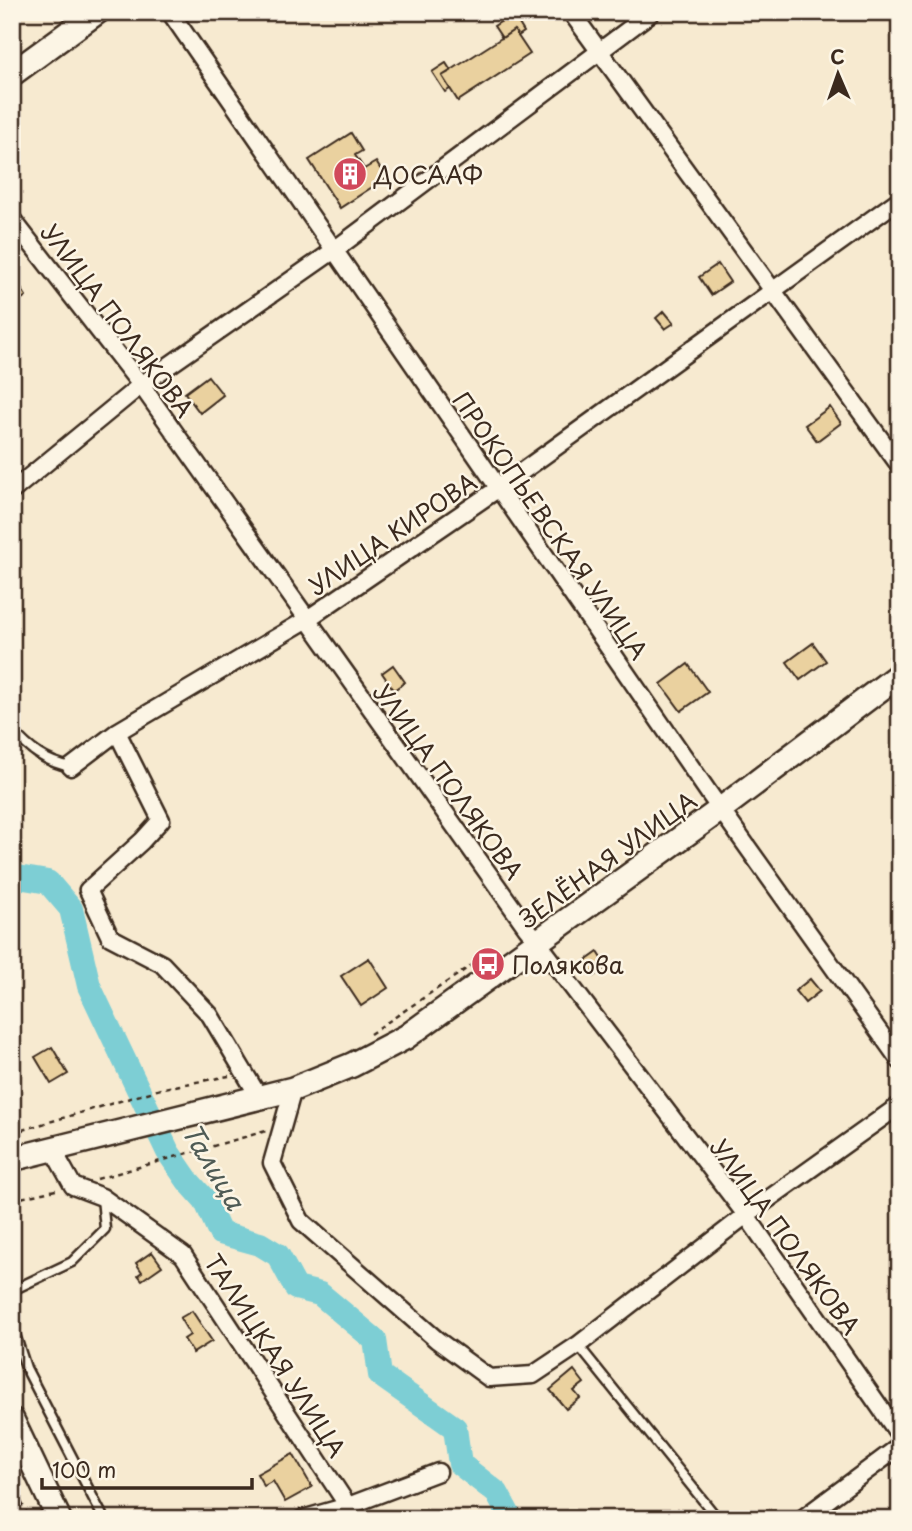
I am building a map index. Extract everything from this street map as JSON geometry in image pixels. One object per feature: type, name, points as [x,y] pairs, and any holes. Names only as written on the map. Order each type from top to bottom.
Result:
[{"type":"main road","points":[[12,74],[97,12]]},
{"type":"main road","name":"ЗЕЛЁНАЯ УЛИЦА","points":[[12,1159],[204,1113],[256,1093],[293,1089],[352,1066],[406,1037],[721,809],[895,666]]},
{"type":"main road","points":[[12,1420],[59,1519]]},
{"type":"street","name":"ПРОКОПЬЕВСКАЯ УЛИЦА","points":[[170,12],[721,809],[900,1061]]},
{"type":"street","points":[[571,12],[900,466]]},
{"type":"street","points":[[12,491],[141,386],[333,251],[652,12]]},
{"type":"street","name":"УЛИЦА КИРОВА","points":[[71,767],[117,732],[306,620],[499,488],[900,200]]},
{"type":"street","name":"УЛИЦА ПОЛЯКОВА","points":[[12,219],[141,386],[538,943],[746,1215],[900,1436]]},
{"type":"street","points":[[117,732],[161,820],[88,890],[110,937],[162,964],[210,1015],[256,1093]]},
{"type":"street","points":[[293,1089],[272,1163],[301,1221],[436,1340],[489,1378],[533,1375],[578,1345],[746,1215],[900,1105]]},
{"type":"street","points":[[54,1150],[73,1186]]},
{"type":"street","name":"ТАЛИЦКАЯ УЛИЦА","points":[[73,1186],[102,1197],[183,1255],[350,1512]]},
{"type":"street","points":[[802,1519],[900,1446]]},
{"type":"street","points":[[302,1519],[350,1512],[438,1472]]},
{"type":"lane","points":[[12,730],[50,763],[71,767]]},
{"type":"lane","points":[[12,1295],[15,1289],[72,1262],[105,1229],[102,1197]]},
{"type":"lane","points":[[12,1325],[26,1368],[104,1519]]},
{"type":"lane","points":[[578,1345],[718,1519]]},
{"type":"path","points":[[895,666],[900,650]]},
{"type":"path","points":[[364,1037],[480,959]]},
{"type":"path","points":[[12,1133],[164,1088],[237,1074],[246,1090],[256,1093]]},
{"type":"path","points":[[12,1200],[73,1186],[284,1124]]},
{"type":"path","points":[[12,1484],[30,1519]]},
{"type":"building","points":[[513,14],[524,32],[518,36],[514,30],[502,38],[494,26]]},
{"type":"building","points":[[514,30],[530,54],[458,101],[442,76]]},
{"type":"building","points":[[446,63],[451,71],[442,76],[450,89],[445,92],[432,72]]},
{"type":"building","name":"ДОСААФ","points":[[351,133],[362,151],[355,155],[364,169],[376,162],[386,178],[340,208],[309,160]]},
{"type":"building","points":[[718,264],[730,282],[711,295],[699,277]]},
{"type":"building","points":[[18,284],[26,296],[12,306],[12,288]]},
{"type":"building","points":[[664,311],[674,323],[665,329],[656,318]]},
{"type":"building","points":[[208,376],[223,395],[200,413],[185,393]]},
{"type":"building","points":[[830,407],[841,423],[817,441],[805,425]]},
{"type":"building","points":[[813,643],[826,661],[800,680],[787,662]]},
{"type":"building","points":[[688,664],[708,692],[681,711],[661,684]]},
{"type":"building","points":[[393,665],[405,682],[394,690],[382,673]]},
{"type":"building","points":[[598,952],[607,966],[594,976],[584,962]]},
{"type":"building","points":[[369,958],[388,988],[361,1006],[341,976]]},
{"type":"building","points":[[810,979],[820,991],[805,1003],[795,991]]},
{"type":"building","points":[[52,1047],[68,1074],[51,1084],[35,1057]]},
{"type":"building","points":[[152,1252],[162,1266],[142,1280],[138,1275],[142,1272],[136,1263]]},
{"type":"building","points":[[192,1311],[212,1341],[193,1353],[184,1339],[190,1335],[180,1318]]},
{"type":"building","points":[[574,1370],[584,1383],[574,1391],[580,1398],[566,1409],[550,1390]]},
{"type":"building","points":[[293,1454],[312,1487],[285,1502],[273,1481],[264,1486],[257,1474]]},
{"type":"waterway","name":"Талица","points":[[12,876],[48,882],[71,909],[89,986],[168,1152],[205,1200],[220,1233],[260,1244],[278,1255],[296,1288],[320,1294],[375,1340],[380,1375],[455,1428],[460,1464],[497,1493],[511,1519]]},
{"type":"place","name":"ДОСААФ","points":[[350,174]]},
{"type":"place","name":"Полякова","points":[[488,964]]}]
